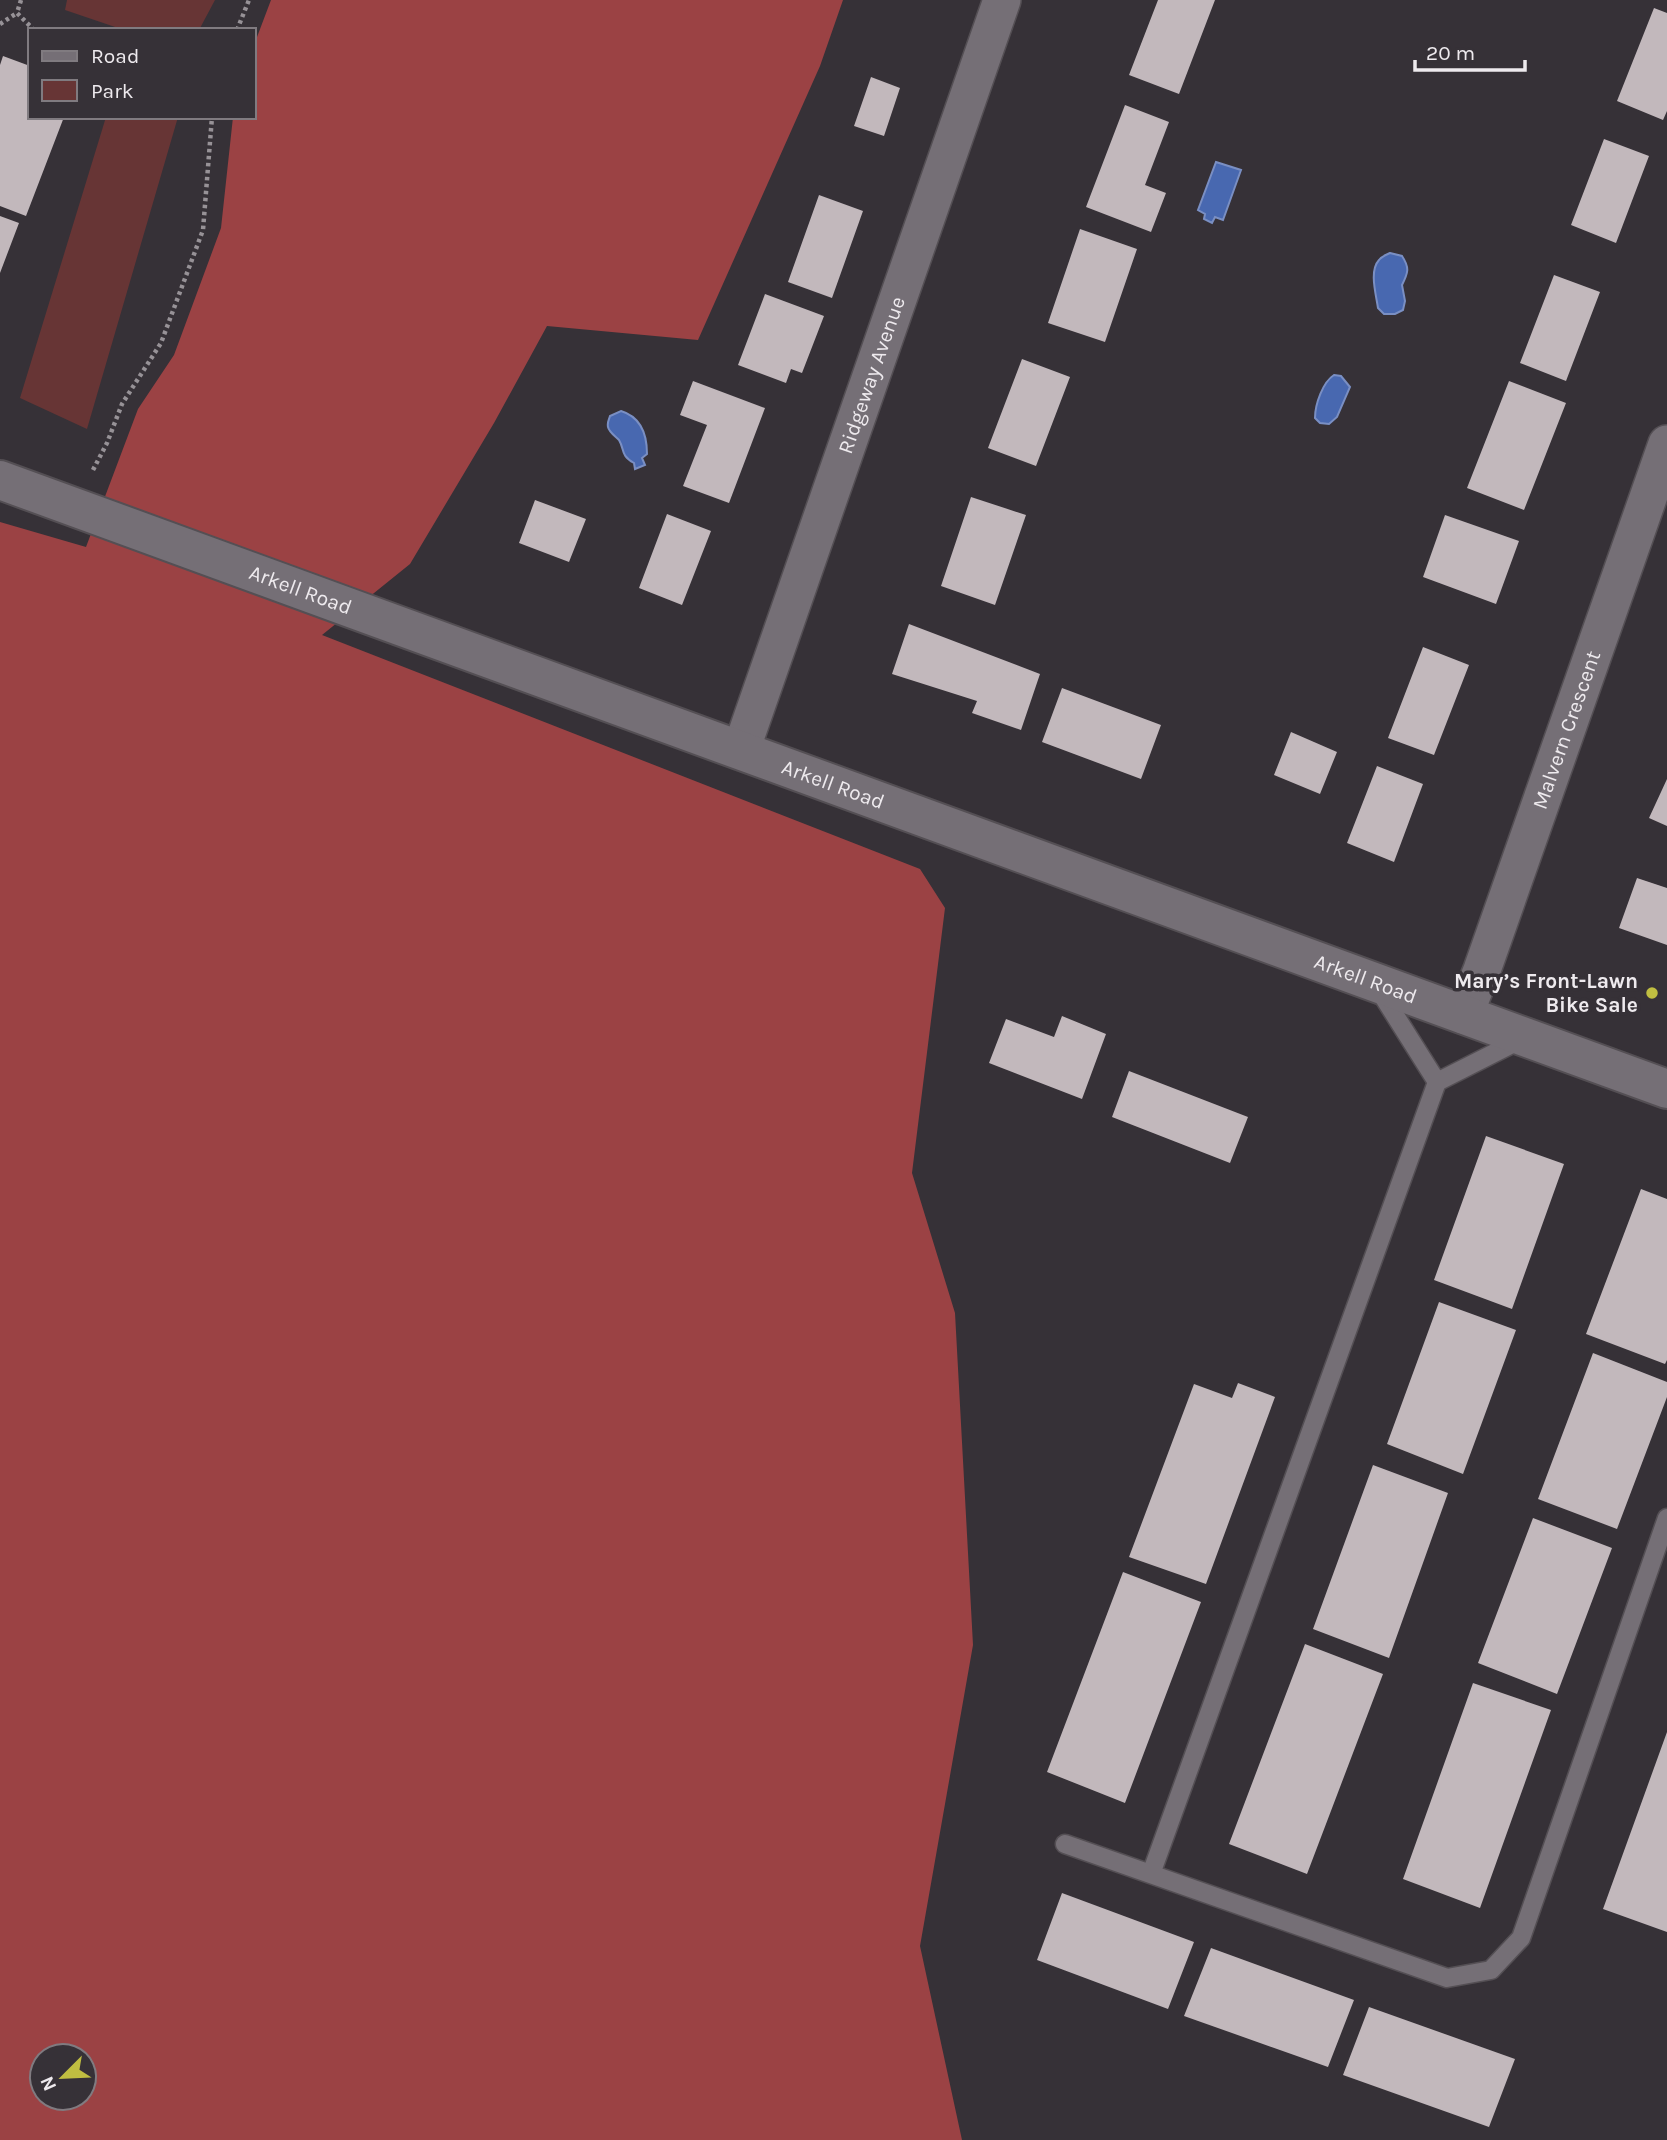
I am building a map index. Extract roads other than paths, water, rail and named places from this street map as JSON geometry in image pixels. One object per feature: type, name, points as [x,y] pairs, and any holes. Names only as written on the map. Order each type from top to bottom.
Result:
[{"type":"main road","name":"Arkell Road","points":[[0,480],[1667,1089]]},
{"type":"street","name":"Ridgeway Avenue","points":[[741,750],[1002,0]]},
{"type":"street","name":"Malvern Crescent","points":[[1464,1015],[1667,444]]},
{"type":"lane","points":[[1374,982],[1437,1082]]},
{"type":"lane","points":[[1151,1874],[1437,1082],[1525,1037]]},
{"type":"lane","points":[[1065,1843],[1447,1978],[1491,1969],[1521,1938],[1667,1518]]},
{"type":"water","points":[[1216,162],[1241,170],[1223,220],[1215,217],[1212,223],[1204,219],[1205,214],[1198,210]]},
{"type":"water","points":[[1390,253],[1402,256],[1407,267],[1402,285],[1405,301],[1403,310],[1395,314],[1384,314],[1378,308],[1374,270],[1380,259]]},
{"type":"water","points":[[1334,375],[1341,376],[1350,387],[1337,417],[1329,424],[1320,423],[1315,418],[1318,400],[1326,383]]},
{"type":"water","points":[[621,411],[634,417],[642,427],[646,440],[647,454],[642,458],[645,465],[635,469],[634,463],[625,455],[619,440],[608,427],[610,416]]},
{"type":"place","name":"Mary’s Front-Lawn Bike Sale","points":[[1652,993]]}]
